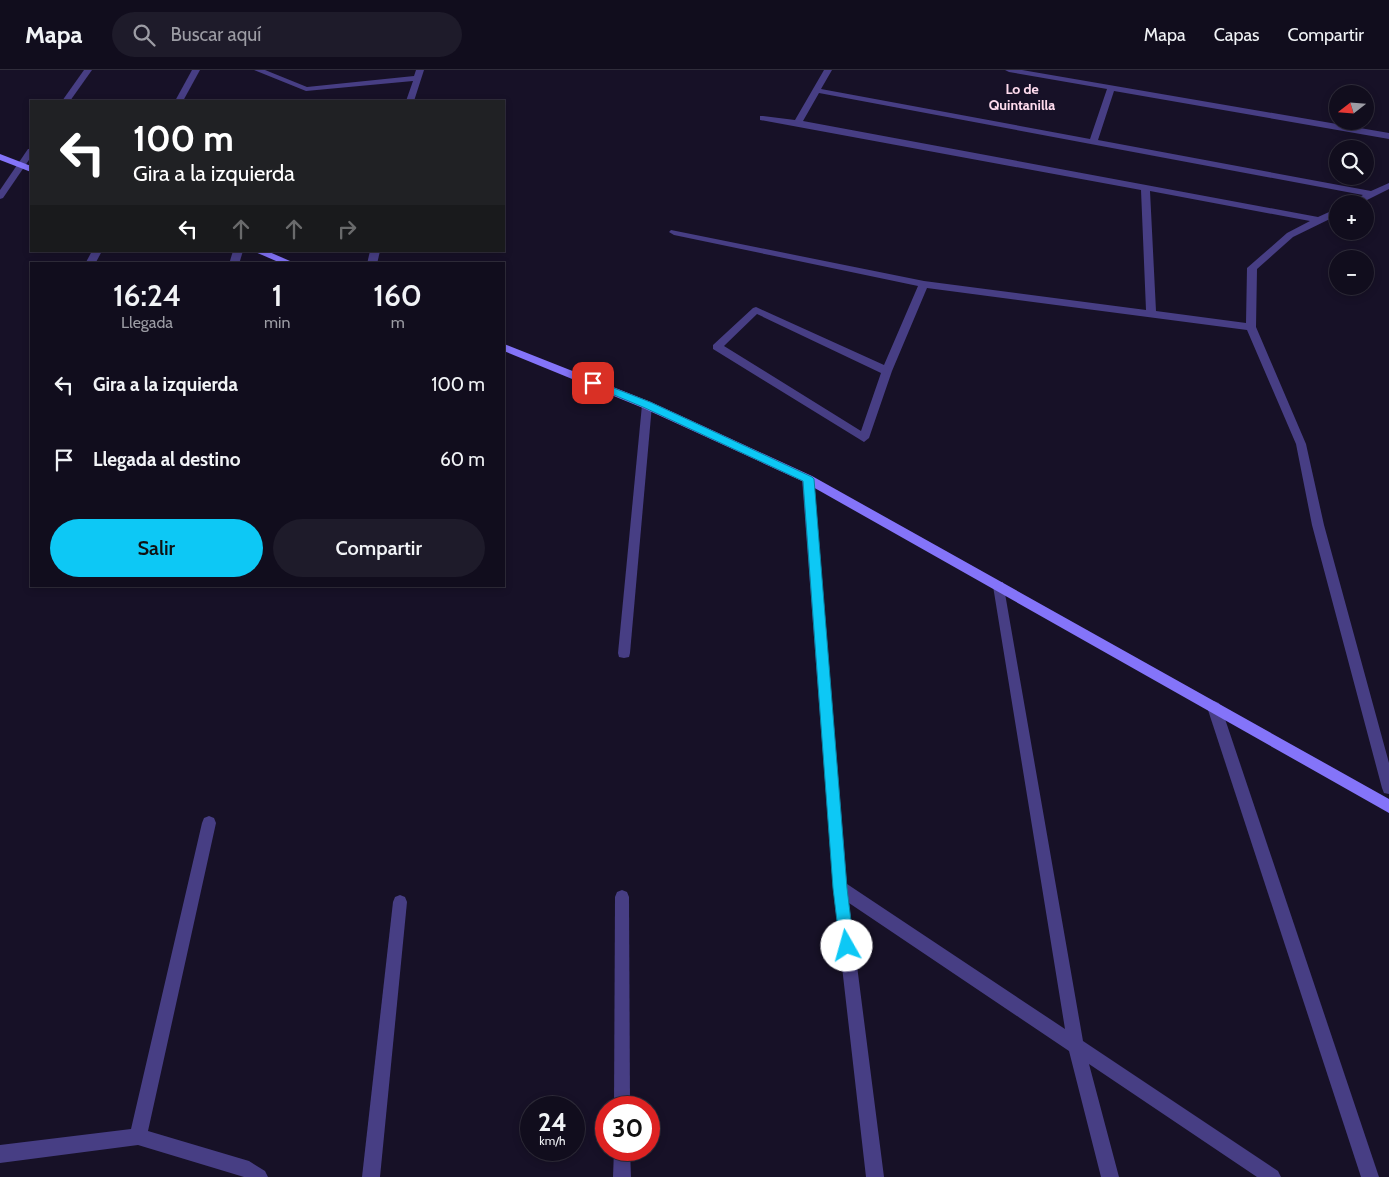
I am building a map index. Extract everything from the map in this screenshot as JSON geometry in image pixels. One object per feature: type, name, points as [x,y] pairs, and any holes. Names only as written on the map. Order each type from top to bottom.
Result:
[{"type":"street","points":[[67,100],[88,70]]},
{"type":"street","points":[[180,100],[196,70]]},
{"type":"street","points":[[258,70],[305,92],[418,74],[410,100]]},
{"type":"street","points":[[798,123],[828,70]]},
{"type":"street","points":[[1009,70],[1389,136]]},
{"type":"street","points":[[1093,142],[1111,88]]},
{"type":"street","points":[[816,90],[1371,194],[1389,186]]},
{"type":"street","points":[[763,118],[1318,220]]},
{"type":"street","points":[[0,196],[30,152]]},
{"type":"street","points":[[0,158],[30,169]]},
{"type":"street","points":[[1145,189],[1151,314]]},
{"type":"street","points":[[1329,215],[1290,235],[1252,268],[1251,328],[1301,444],[1318,526],[1389,788]]},
{"type":"street","points":[[674,232],[924,284],[1251,328]]},
{"type":"street","points":[[261,252],[287,262]]},
{"type":"street","points":[[887,370],[756,310],[717,347],[864,438],[887,370],[924,284]]},
{"type":"street","points":[[505,347],[647,405],[808,479],[1389,806]]},
{"type":"street","points":[[624,653],[647,405]]},
{"type":"street","points":[[808,479],[840,888],[875,1177]]},
{"type":"street","points":[[999,586],[1076,1046],[1110,1177]]},
{"type":"street","points":[[1214,707],[1370,1177]]},
{"type":"street","points":[[138,1137],[209,823]]},
{"type":"street","points":[[840,888],[1272,1177]]},
{"type":"street","points":[[622,897],[622,1096]]},
{"type":"street","points":[[371,1177],[400,902]]},
{"type":"street","points":[[0,1154],[138,1137],[248,1170],[259,1177]]},
{"type":"street","points":[[622,1161],[622,1177]]},
{"type":"district","name":"Lo de Quintanilla","points":[[1022,98]]},
{"type":"route","points":[[593,383],[647,405],[808,479],[840,888],[847,946]]}]
